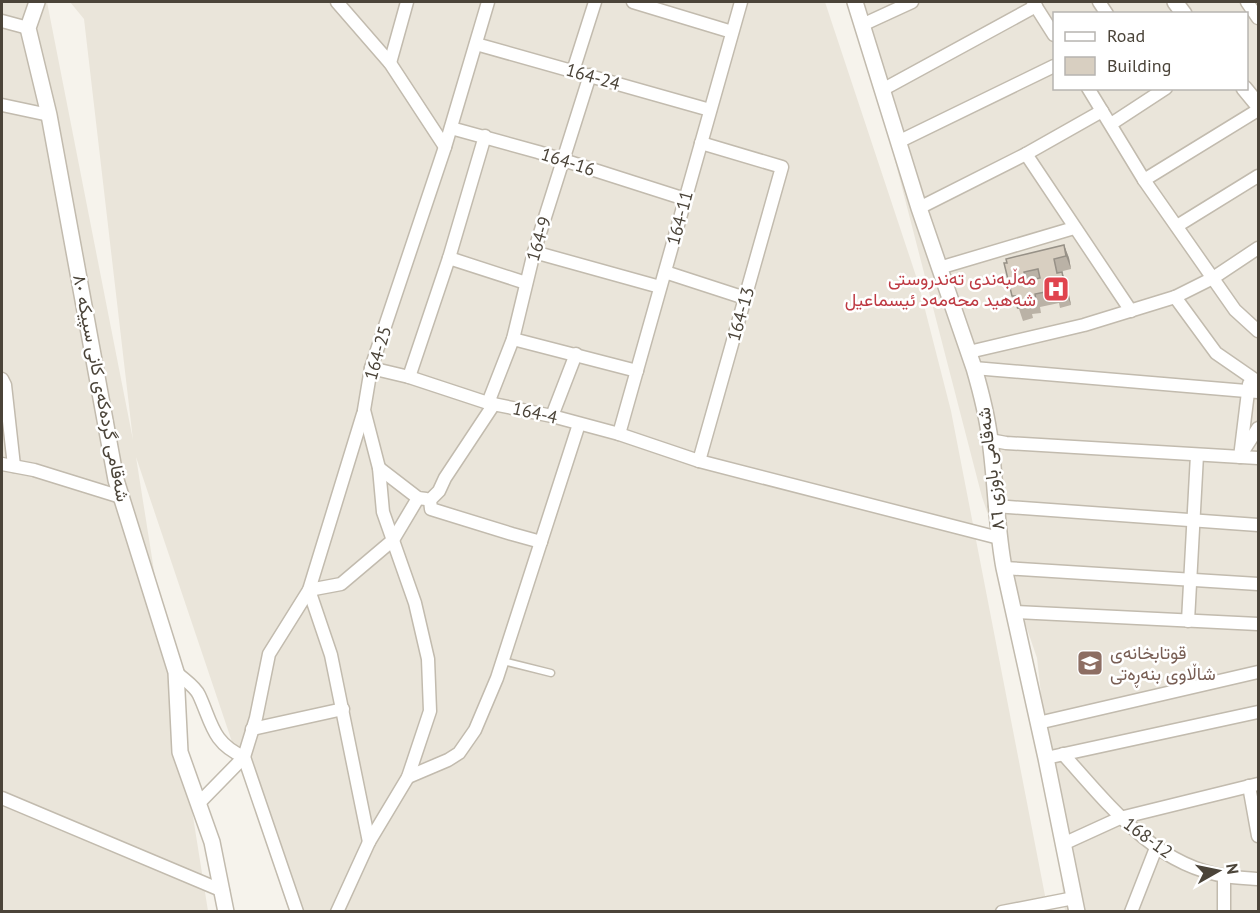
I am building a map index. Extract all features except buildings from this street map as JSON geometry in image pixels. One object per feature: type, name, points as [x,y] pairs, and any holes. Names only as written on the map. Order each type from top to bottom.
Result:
[{"type":"street","points":[[2,21],[28,28],[37,2]]},
{"type":"street","points":[[337,2],[390,63],[445,147]]},
{"type":"street","points":[[390,63],[407,2]]},
{"type":"street","name":"164-25","points":[[408,777],[430,711],[428,659],[415,603],[383,512],[378,468],[364,410],[371,368],[445,147],[488,2]]},
{"type":"street","points":[[573,71],[595,2]]},
{"type":"street","points":[[633,2],[732,32]]},
{"type":"street","name":"164-11","points":[[619,434],[741,2]]},
{"type":"street","name":"شەقامی باوزی ٨٦","points":[[855,2],[919,208],[969,352],[984,403],[1004,568],[1046,758],[1075,905]]},
{"type":"street","points":[[862,25],[912,2]]},
{"type":"street","points":[[1247,2],[1258,18]]},
{"type":"street","points":[[882,90],[1035,4],[1053,33]]},
{"type":"street","name":"شەقامی گردەکەی کانی سپیکە ٨٠","points":[[28,28],[49,115],[116,480],[176,672],[180,752],[212,842],[226,912]]},
{"type":"street","name":"164-24","points":[[476,44],[710,110]]},
{"type":"street","points":[[898,142],[1053,66]]},
{"type":"street","name":"164-9","points":[[309,590],[341,584],[393,540],[424,499],[439,491],[491,403],[513,339],[534,252],[590,75]]},
{"type":"street","points":[[1089,90],[1144,180],[1235,310],[1258,330]]},
{"type":"street","points":[[1111,124],[1159,90]]},
{"type":"street","points":[[1246,90],[1258,105]]},
{"type":"street","points":[[2,105],[49,115]]},
{"type":"street","points":[[1144,180],[1258,110]]},
{"type":"street","points":[[919,208],[1026,154],[1102,111]]},
{"type":"street","name":"164-16","points":[[451,128],[485,136],[685,199]]},
{"type":"street","points":[[409,378],[449,258],[485,136]]},
{"type":"street","name":"164-13","points":[[699,461],[782,167],[701,143]]},
{"type":"street","points":[[1026,154],[1131,311]]},
{"type":"street","points":[[1177,226],[1258,176]]},
{"type":"street","points":[[939,268],[1074,228]]},
{"type":"street","points":[[969,352],[1084,325],[1175,297],[1213,278],[1258,248]]},
{"type":"street","points":[[534,252],[660,287]]},
{"type":"street","points":[[449,258],[526,284]]},
{"type":"street","points":[[665,272],[745,297]]},
{"type":"street","points":[[1175,297],[1216,353],[1254,379],[1240,457]]},
{"type":"street","points":[[513,339],[637,371]]},
{"type":"street","points":[[552,416],[576,354]]},
{"type":"street","name":"164-4","points":[[371,368],[491,403],[619,434],[699,461],[999,538]]},
{"type":"street","points":[[974,368],[1253,392]]},
{"type":"street","points":[[2,379],[5,385],[8,465],[34,470],[121,497]]},
{"type":"street","points":[[198,804],[244,757],[269,654],[309,590],[364,410]]},
{"type":"street","points":[[337,912],[369,842],[408,777],[448,760],[463,748],[483,713],[579,424]]},
{"type":"street","points":[[1240,457],[1258,428]]},
{"type":"street","points":[[990,440],[1006,443],[1258,458]]},
{"type":"street","points":[[1188,621],[1197,455]]},
{"type":"street","points":[[378,468],[424,499],[431,508],[541,542]]},
{"type":"street","points":[[995,506],[1258,525]]},
{"type":"street","points":[[1004,568],[1258,584]]},
{"type":"street","points":[[309,590],[331,655],[369,842]]},
{"type":"street","points":[[1014,612],[1258,624]]},
{"type":"street","points":[[176,672],[198,693],[213,730],[231,752],[244,757]]},
{"type":"street","points":[[1038,723],[1258,672]]},
{"type":"street","points":[[252,729],[343,709]]},
{"type":"street","points":[[1046,758],[1258,712]]},
{"type":"street","name":"168-12","points":[[1063,754],[1120,818],[1156,848],[1187,865],[1224,876],[1258,879]]},
{"type":"street","points":[[244,757],[297,912]]},
{"type":"street","points":[[1063,844],[1120,818],[1254,785],[1258,836]]},
{"type":"street","points":[[2,798],[223,891]]},
{"type":"street","points":[[1131,912],[1156,848]]},
{"type":"street","points":[[1224,876],[1224,912]]},
{"type":"street","points":[[1002,912],[1075,905]]},
{"type":"lane","points":[[502,661],[551,673]]},
{"type":"shaded area","points":[[2,2],[47,2],[133,440],[84,19],[70,2],[825,2],[918,282],[951,411],[1048,911],[289,911],[136,457],[208,911],[2,912]]},
{"type":"shaded area","points":[[854,2],[1258,2],[1258,911],[1065,911],[1037,658],[982,497]]},
{"type":"place","name":"مەڵبەندی تەندروستی شەهید محەمەد ئیسماعیل","points":[[1056,289]]},
{"type":"place","name":"قوتابخانەی شاڵاوی بنەڕەتی","points":[[1090,663]]}]
